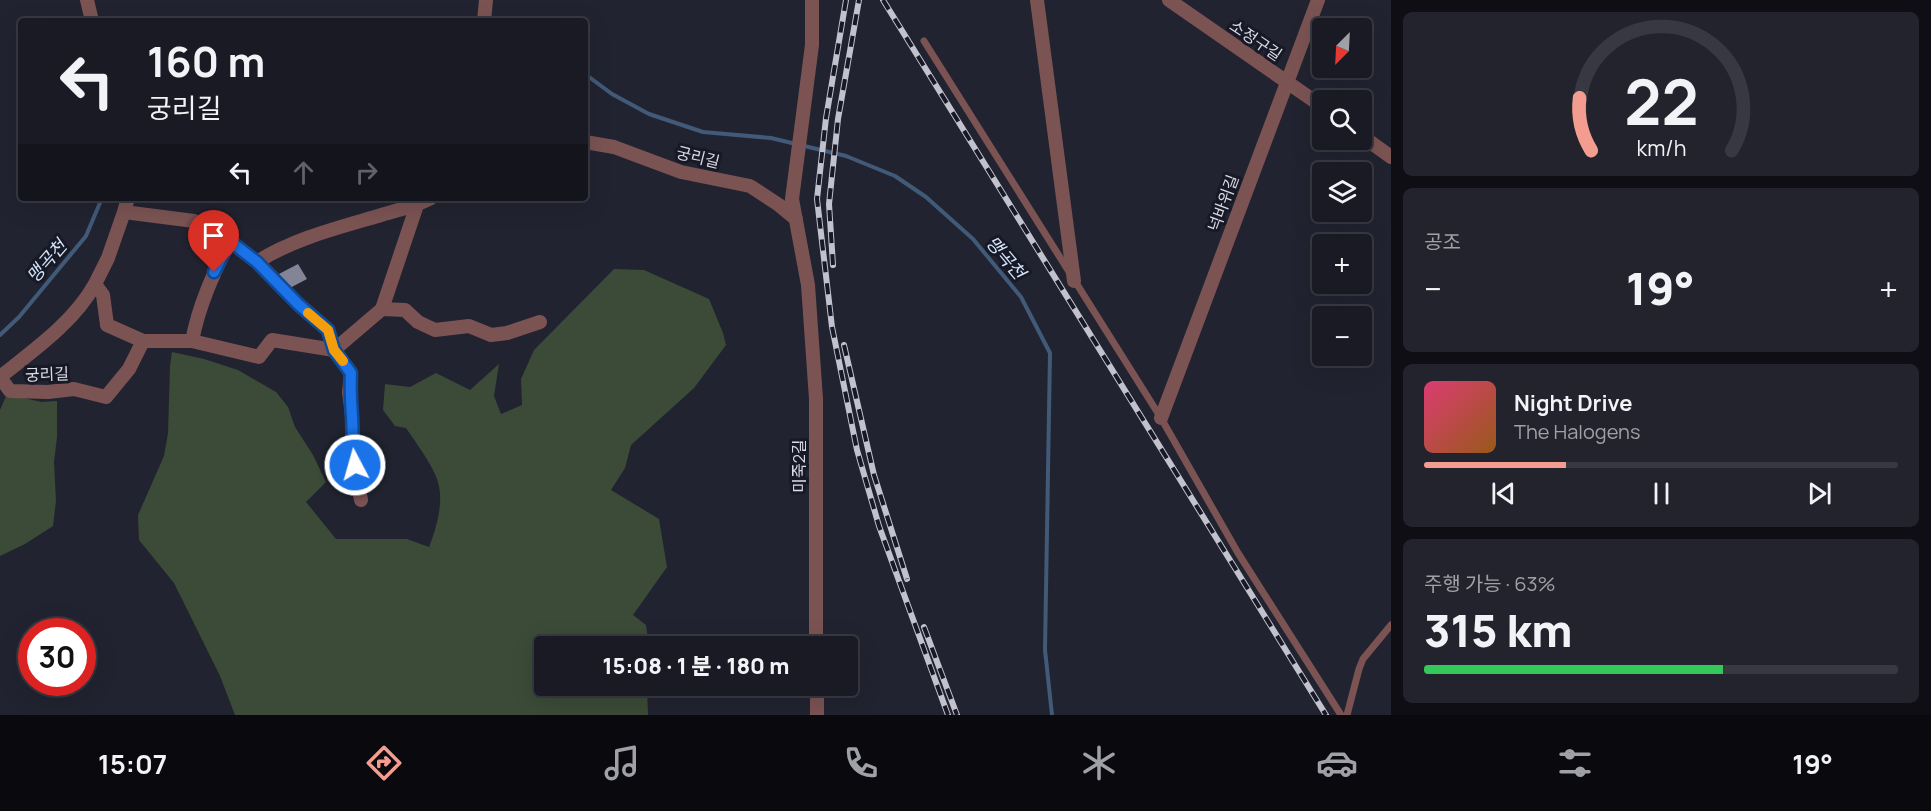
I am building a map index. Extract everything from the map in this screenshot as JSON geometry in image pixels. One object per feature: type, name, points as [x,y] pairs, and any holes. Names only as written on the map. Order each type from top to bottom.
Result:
[{"type":"street","points":[[87,0],[91,18]]},
{"type":"street","points":[[484,18],[486,0]]},
{"type":"street","name":"미죽2길","points":[[812,0],[812,45],[801,115],[792,199],[808,285],[816,399],[816,636]]},
{"type":"street","points":[[1037,0],[1074,281]]},
{"type":"street","name":"소정구길","points":[[1169,0],[1312,99]]},
{"type":"street","name":"넉바위길","points":[[1161,418],[1318,0]]},
{"type":"street","name":"궁리길","points":[[588,143],[614,147],[681,172],[750,186],[796,219]]},
{"type":"street","points":[[1372,143],[1391,157]]},
{"type":"street","points":[[257,262],[274,251],[318,234],[425,201]]},
{"type":"street","name":"궁리길","points":[[143,341],[129,369],[106,397],[74,389],[48,392],[10,391],[0,377],[52,334],[87,299],[108,258],[126,205],[195,221],[230,241],[257,262],[298,304],[328,330],[334,350],[351,373],[349,392],[352,448],[361,500]]},
{"type":"street","points":[[95,284],[103,295],[107,325],[143,341],[192,341],[260,357],[272,340],[334,350],[382,309],[417,205]]},
{"type":"street","points":[[192,341],[204,296],[230,241]]},
{"type":"street","points":[[382,309],[405,310],[418,322],[435,330],[469,326],[491,335],[507,333],[540,322]]},
{"type":"street","points":[[817,696],[817,715]]},
{"type":"lane","points":[[924,41],[1161,418],[1238,553],[1341,715]]},
{"type":"lane","points":[[1347,715],[1363,659],[1391,626]]},
{"type":"green space","points":[[614,269],[644,270],[709,299],[723,333],[726,345],[694,388],[631,445],[625,468],[611,490],[659,519],[667,567],[633,615],[646,625],[648,636],[534,636],[534,696],[647,696],[648,715],[235,715],[220,676],[174,583],[139,540],[138,515],[164,456],[168,433],[172,352],[238,370],[276,392],[288,407],[295,427],[313,455],[326,482],[306,502],[336,539],[407,539],[429,547],[439,509],[439,486],[430,464],[406,428],[395,426],[383,410],[385,384],[410,387],[436,373],[470,390],[499,364],[494,396],[501,414],[522,405],[521,379],[534,350]]},
{"type":"green space","points":[[7,394],[41,402],[57,401],[54,462],[56,501],[53,526],[25,544],[0,556],[0,410]]},
{"type":"building","points":[[298,264],[307,279],[286,290],[277,275]]},
{"type":"waterway","name":"맹곡천","points":[[588,76],[612,94],[649,114],[703,132],[771,138],[846,156],[895,176],[926,197],[973,239],[1021,297],[1050,353],[1045,650],[1052,715]]},
{"type":"waterway","name":"맹곡천","points":[[0,335],[19,317],[86,236],[101,201]]},
{"type":"railway","points":[[846,0],[826,118],[817,199],[832,327],[857,450],[879,526],[948,715]]},
{"type":"railway","points":[[833,265],[829,204],[838,119],[859,0]]},
{"type":"railway","points":[[883,0],[1326,715]]},
{"type":"railway","points":[[844,345],[874,475],[907,579]]},
{"type":"railway","points":[[924,627],[957,715]]},
{"type":"slow traffic","points":[[308,313],[328,330],[334,350],[343,361]]},
{"type":"route","points":[[214,272],[230,241],[257,262],[298,304],[328,330],[334,350],[351,373],[349,392],[355,465]]}]
